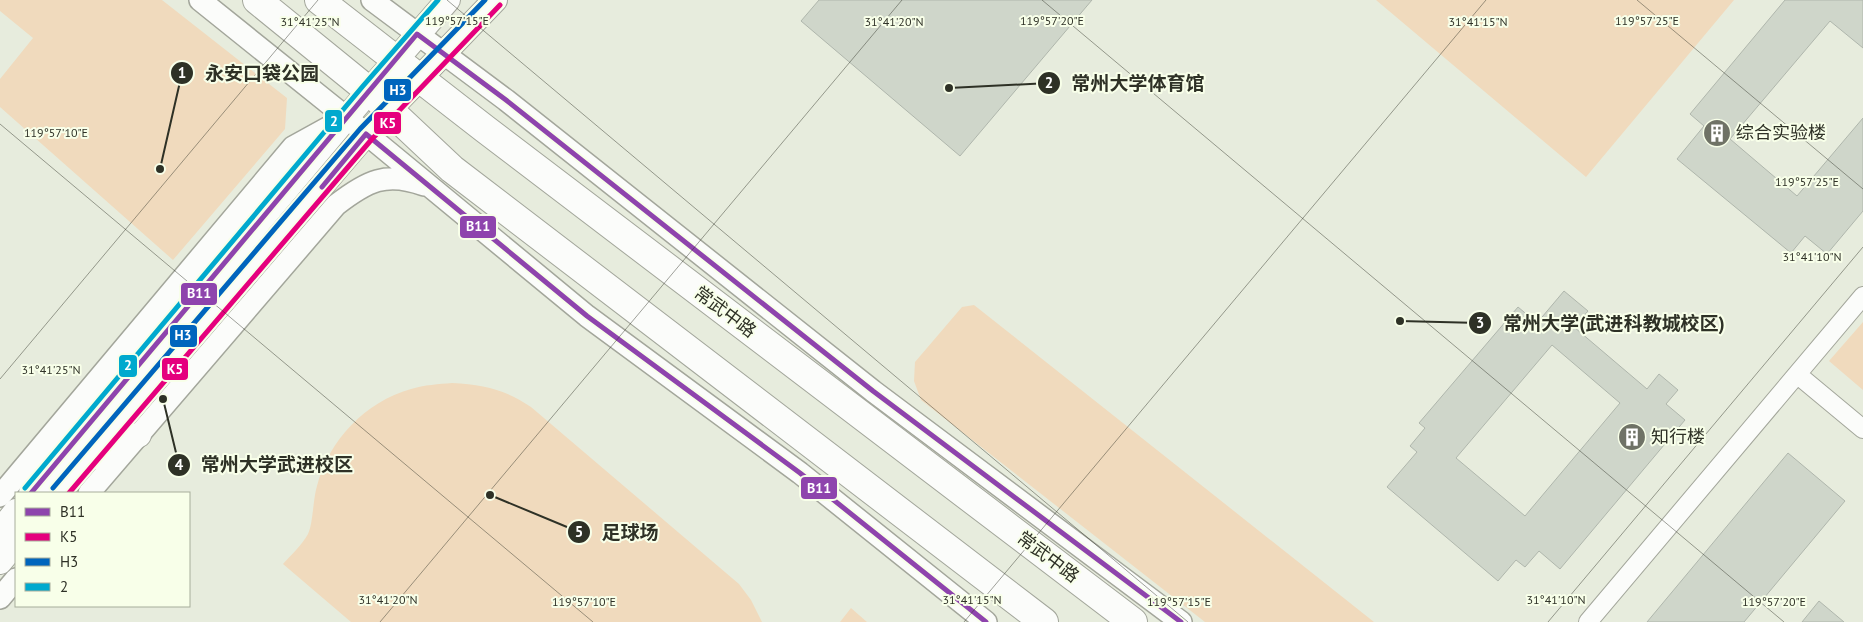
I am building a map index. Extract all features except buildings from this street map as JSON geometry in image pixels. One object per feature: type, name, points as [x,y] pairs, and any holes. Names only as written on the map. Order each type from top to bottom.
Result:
[{"type":"main road","points":[[257,0],[369,91],[452,169],[1044,622]]},
{"type":"main road","name":"常武中路","points":[[319,0],[1133,622]]},
{"type":"main road","points":[[32,492],[417,34],[448,0]]},
{"type":"main road","points":[[60,492],[366,134],[495,0]]},
{"type":"main road","points":[[86,462],[139,435]]},
{"type":"main road","points":[[0,530],[15,512]]},
{"type":"main road","points":[[0,562],[15,544]]},
{"type":"street","points":[[200,0],[347,118],[587,316],[800,473],[986,622]]},
{"type":"street","points":[[372,0],[514,106],[873,390],[1181,622]]},
{"type":"street","points":[[0,496],[293,147],[347,118]]},
{"type":"street","points":[[90,492],[336,205],[355,190],[371,182],[387,178],[409,180],[431,188]]},
{"type":"street","points":[[1588,622],[1863,296]]},
{"type":"street","points":[[1798,375],[1863,429]]},
{"type":"street","points":[[0,598],[15,580]]},
{"type":"shaded area","points":[[0,0],[162,0],[287,98],[285,129],[173,260],[0,107],[0,79],[33,38],[0,11]]},
{"type":"shaded area","points":[[1376,0],[1734,0],[1586,177]]},
{"type":"shaded area","points":[[974,305],[1374,622],[1205,622],[921,400],[914,381],[915,362],[962,307]]},
{"type":"shaded area","points":[[1863,322],[1863,390],[1829,361]]},
{"type":"shaded area","points":[[452,383],[474,385],[503,392],[531,407],[739,584],[751,600],[762,622],[351,622],[283,564],[300,546],[308,534],[316,491],[323,469],[330,453],[351,425],[379,403],[394,395],[416,388]]},
{"type":"shaded area","points":[[851,608],[867,622],[840,622]]},
{"type":"transit line","name":"2","points":[[25,488],[363,86],[438,0]]},
{"type":"transit line","name":"H3","points":[[53,488],[360,129],[485,0]]},
{"type":"transit line","name":"K5","points":[[70,492],[372,139],[500,5]]},
{"type":"transit line","name":"B11","points":[[32,492],[417,34],[506,100],[873,391],[1181,622]]},
{"type":"transit line","name":"B11","points":[[322,187],[366,134],[587,316],[800,473],[986,622]]},
{"type":"place","name":"常州大学体育馆","points":[[949,88]]},
{"type":"place","name":"综合实验楼","points":[[1717,133]]},
{"type":"place","name":"永安口袋公园","points":[[160,169]]},
{"type":"place","name":"常州大学(武进科教城校区)","points":[[1400,321]]},
{"type":"place","name":"常州大学武进校区","points":[[163,399]]},
{"type":"place","name":"知行楼","points":[[1632,437]]},
{"type":"place","name":"足球场","points":[[490,495]]}]
